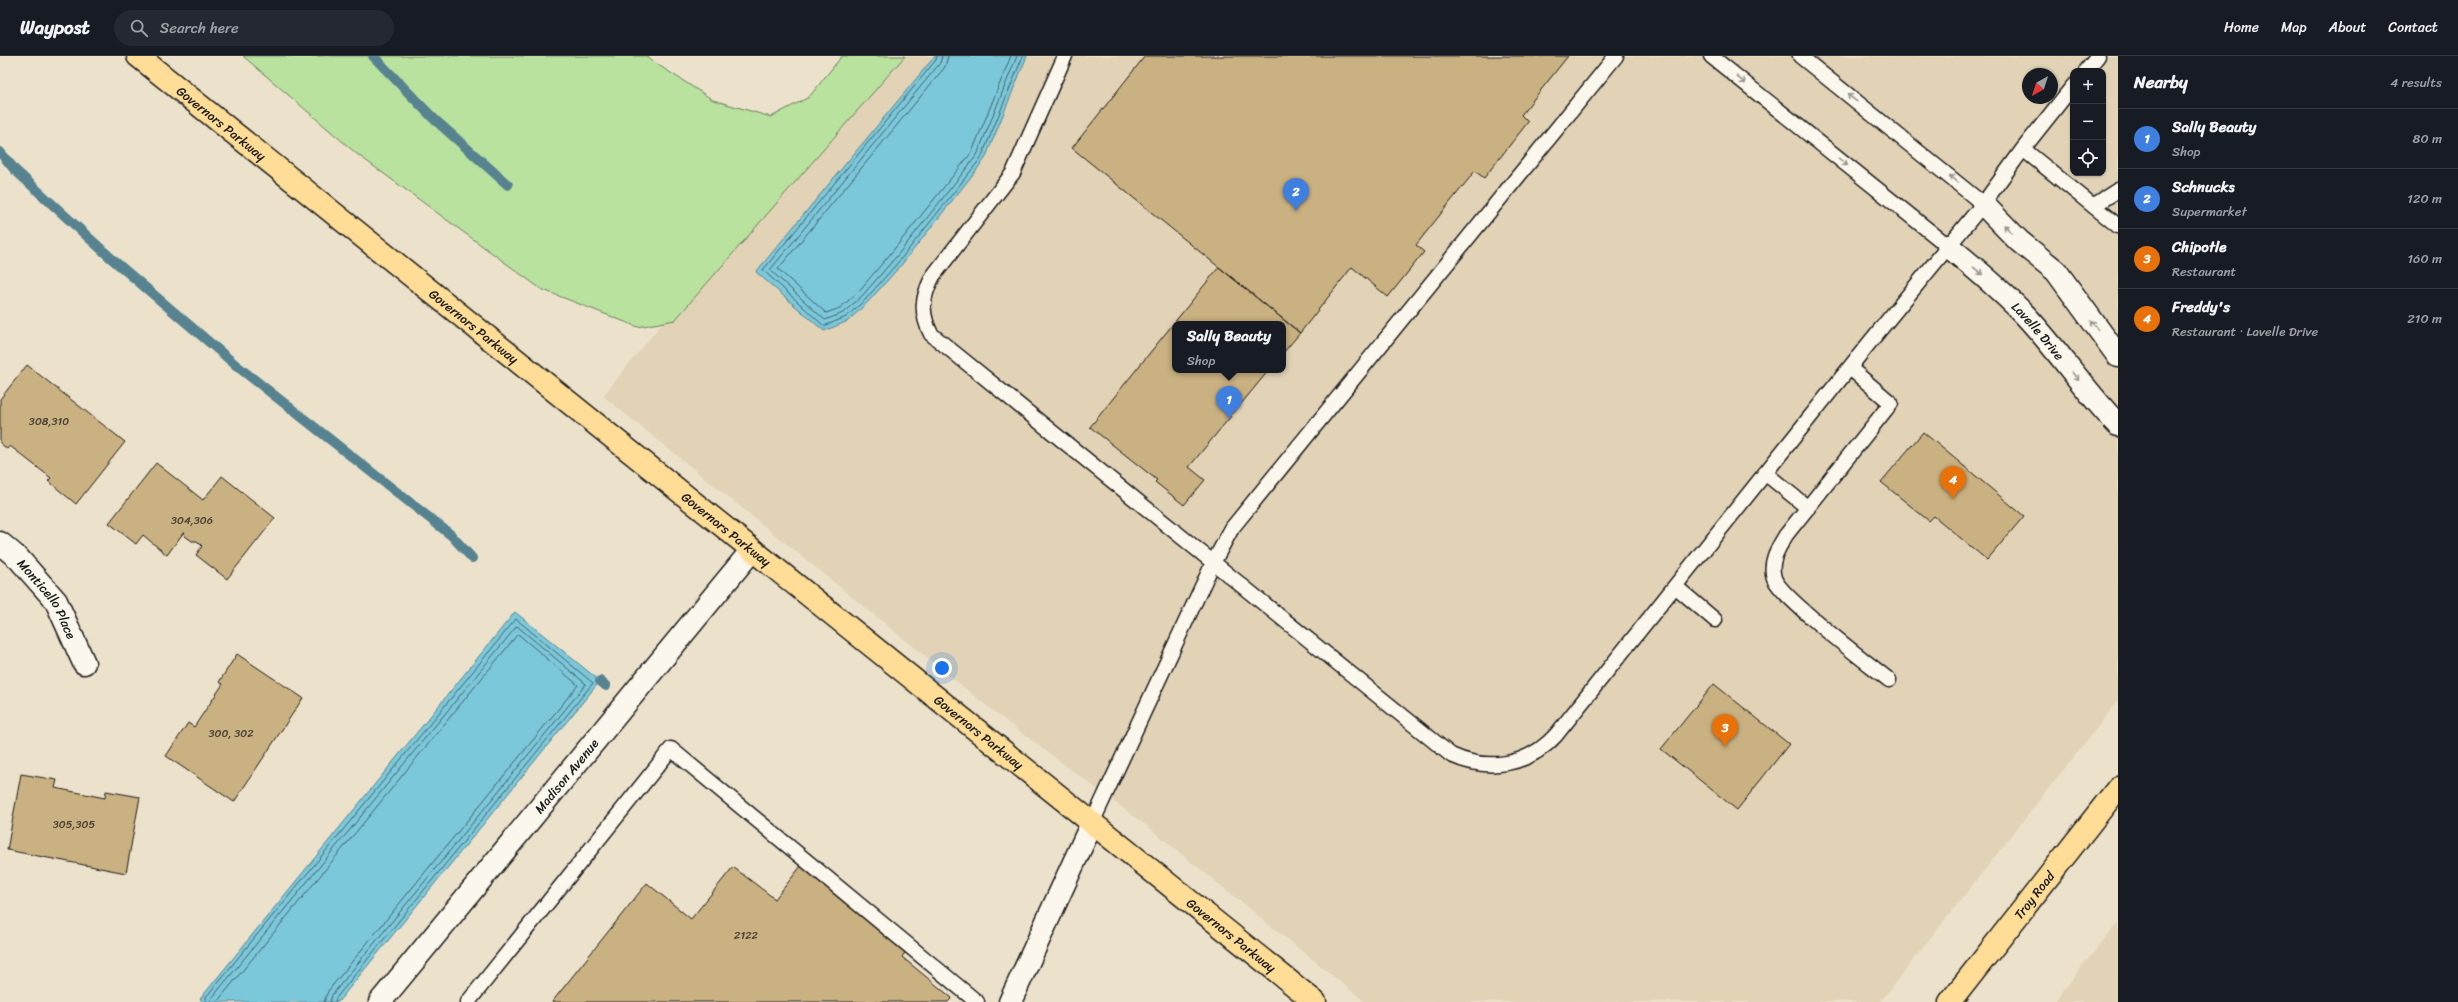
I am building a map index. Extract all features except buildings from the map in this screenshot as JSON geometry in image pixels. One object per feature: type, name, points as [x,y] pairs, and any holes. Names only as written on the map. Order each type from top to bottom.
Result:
[{"type":"main road","name":"Governors Parkway","points":[[138,56],[1315,1002]]},
{"type":"main road","name":"Troy Road","points":[[1950,1002],[2118,788]]},
{"type":"street","points":[[1983,204],[2019,241],[2056,271],[2118,356]]},
{"type":"street","name":"Lavelle Drive","points":[[1948,246],[1990,280],[2026,316],[2100,406],[2118,425]]},
{"type":"street","name":"Monticello Place","points":[[0,542],[19,559],[56,601],[84,663]]},
{"type":"street","name":"Madison Avenue","points":[[380,1002],[752,550]]},
{"type":"street","points":[[1010,1002],[1092,823]]},
{"type":"lane","points":[[1065,56],[1013,174],[933,276],[925,290],[922,306],[924,320],[931,334],[1451,755],[1483,765],[1501,765],[1519,761],[1535,753],[1550,742],[1983,204],[2023,149],[2070,90]]},
{"type":"lane","points":[[1092,823],[1213,563],[1232,528],[1616,56]]},
{"type":"lane","points":[[1711,56],[1948,246]]},
{"type":"lane","points":[[1800,56],[1983,204]]},
{"type":"lane","points":[[2088,68],[2098,56]]},
{"type":"lane","points":[[2023,149],[2118,226]]},
{"type":"lane","points":[[2093,206],[2118,190]]},
{"type":"lane","points":[[1850,368],[1891,403],[1786,535],[1774,555],[1774,578],[1787,597],[1889,680]]},
{"type":"lane","points":[[1765,473],[1808,508]]},
{"type":"lane","points":[[1675,586],[1715,620]]},
{"type":"lane","points":[[468,1002],[671,750],[977,1002]]},
{"type":"shaded area","points":[[879,56],[2118,56],[2118,701],[1880,1002],[1365,1002],[1148,827],[1003,719],[603,396]]},
{"type":"shaded area","points":[[2118,922],[2118,1002],[2054,1002]]},
{"type":"green space","points":[[243,56],[648,56],[649,59],[713,100],[771,117],[809,97],[842,56],[905,56],[675,320],[638,327],[541,289],[357,154]]},
{"type":"water","points":[[935,56],[1027,56],[985,159],[903,263],[868,302],[848,321],[824,331],[756,272]]},
{"type":"water","points":[[515,612],[600,681],[338,1002],[204,1002],[200,999]]},
{"type":"waterway","points":[[373,56],[433,118],[508,185]]},
{"type":"waterway","points":[[0,152],[15,170],[112,259],[237,366],[451,535],[472,558]]},
{"type":"waterway","points":[[600,681],[606,686]]},
{"type":"place","name":"Schnucks","points":[[1296,211]]},
{"type":"place","name":"Sally Beauty","points":[[1229,419]]},
{"type":"place","name":"Freddy's","points":[[1953,499]]},
{"type":"place","name":"Chipotle","points":[[1725,747]]}]
